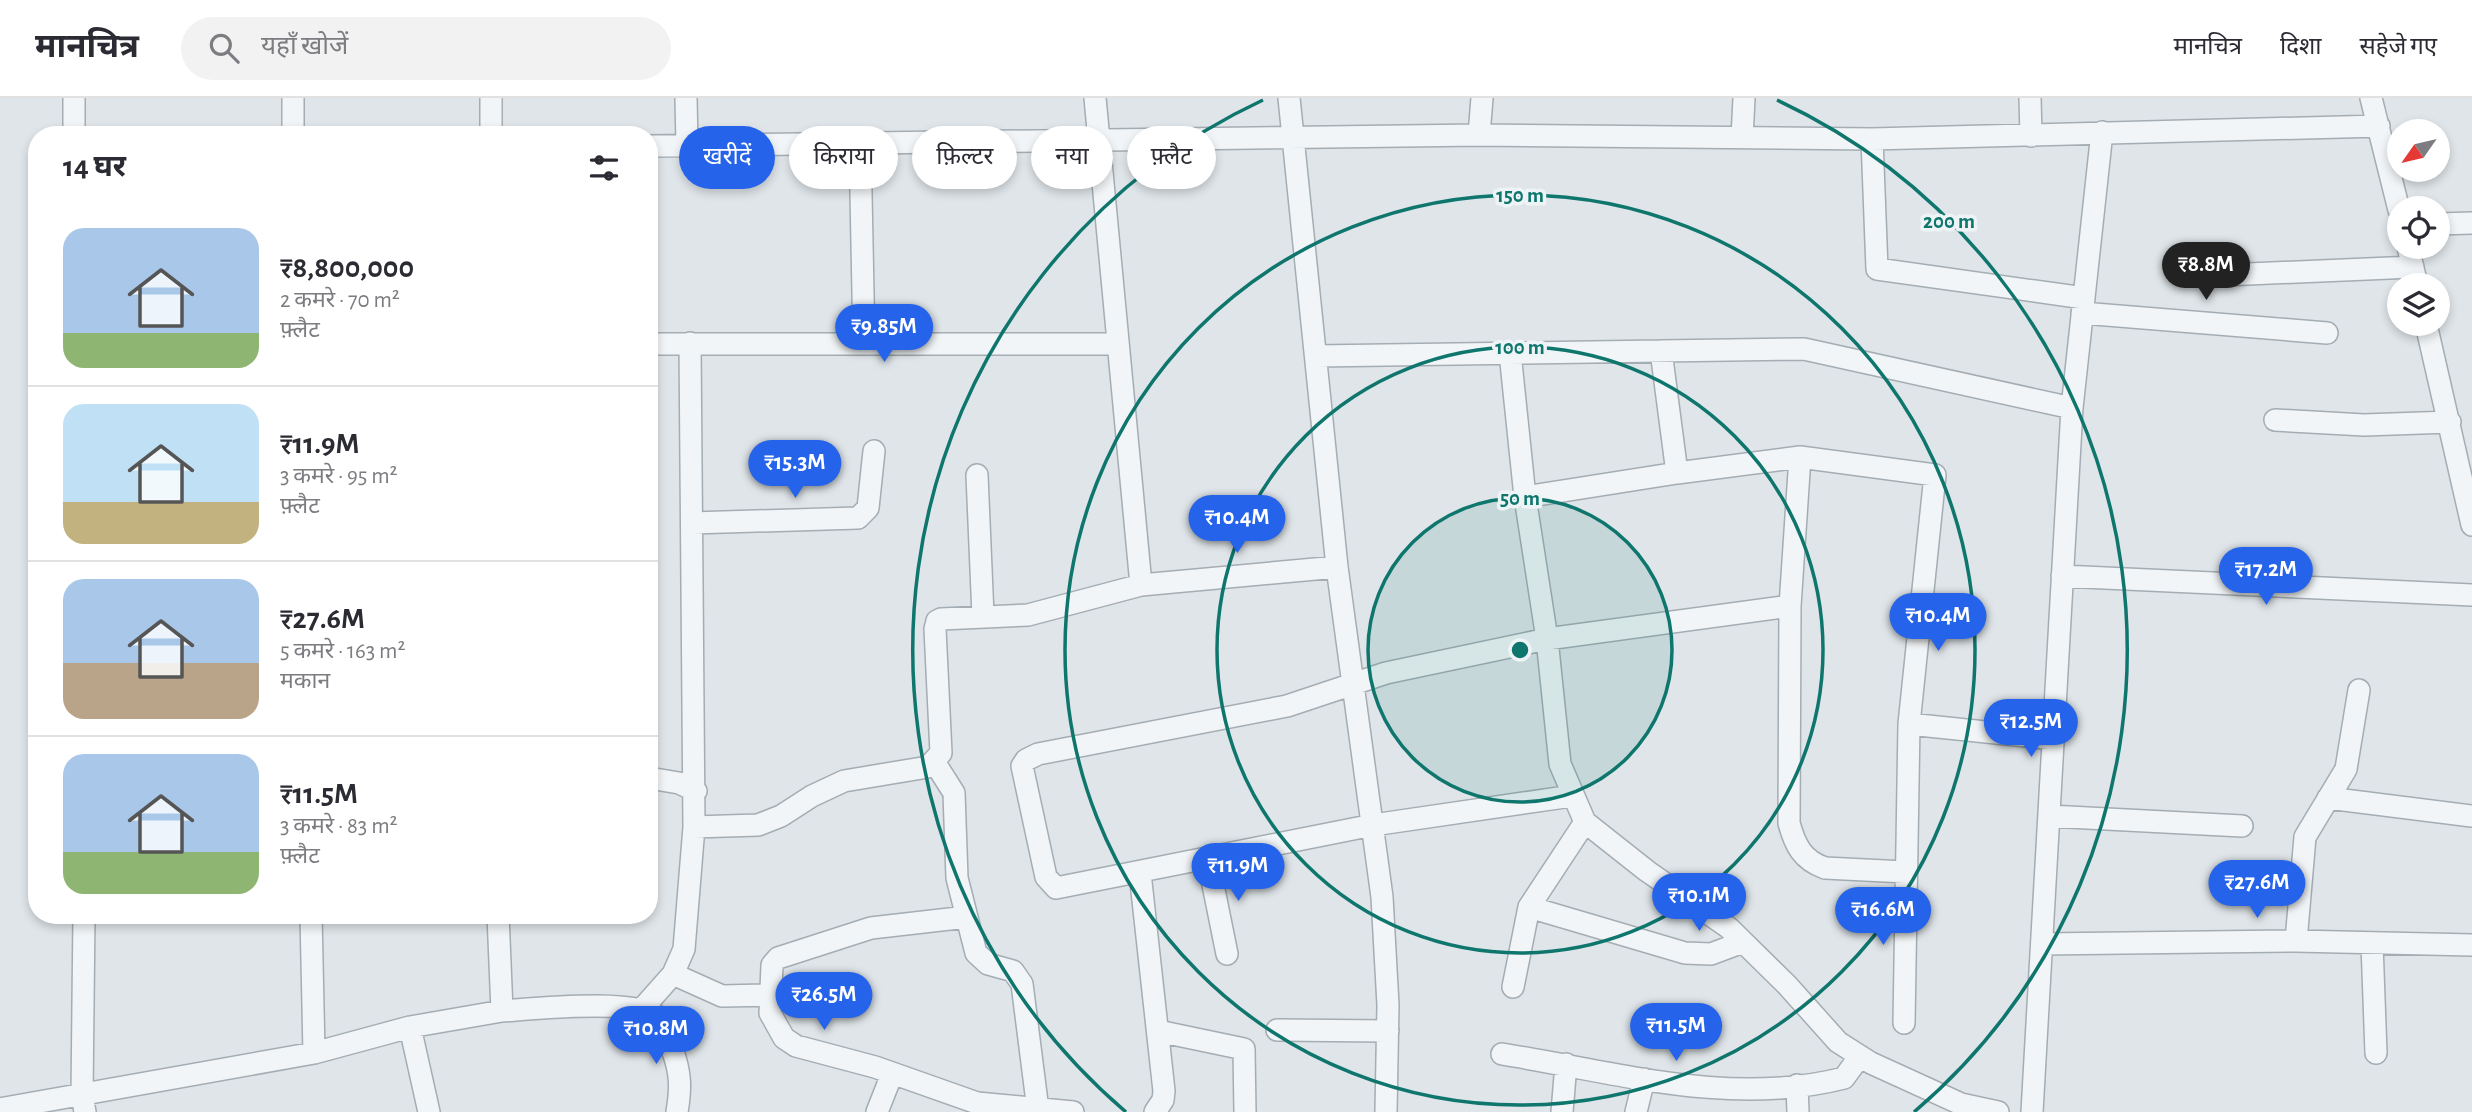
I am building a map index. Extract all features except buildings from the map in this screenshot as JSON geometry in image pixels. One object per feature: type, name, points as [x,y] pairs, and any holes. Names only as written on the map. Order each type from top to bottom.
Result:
[{"type":"street","points":[[74,98],[74,126]]},
{"type":"street","points":[[293,98],[293,126]]},
{"type":"street","points":[[491,98],[491,126]]},
{"type":"street","points":[[686,98],[687,126]]},
{"type":"street","points":[[1095,98],[1098,126]]},
{"type":"street","points":[[1289,98],[1337,567],[1382,897],[1388,1031],[1386,1112]]},
{"type":"street","points":[[1479,135],[1482,98]]},
{"type":"street","points":[[1742,138],[1744,98]]},
{"type":"street","points":[[2030,98],[2031,136]]},
{"type":"street","points":[[2371,98],[2396,196]]},
{"type":"street","points":[[1113,141],[1479,135],[1872,139],[2379,127]]},
{"type":"street","points":[[2032,1112],[2072,408],[2102,132]]},
{"type":"street","points":[[1872,139],[1877,269],[2083,306],[2327,333]]},
{"type":"street","points":[[898,144],[1031,142]]},
{"type":"street","points":[[658,146],[679,146]]},
{"type":"street","points":[[861,189],[864,343]]},
{"type":"street","points":[[1103,189],[1141,585]]},
{"type":"street","points":[[2450,223],[2472,223]]},
{"type":"street","points":[[2202,276],[2413,266]]},
{"type":"street","points":[[2429,336],[2472,525]]},
{"type":"street","points":[[642,1009],[673,974],[684,949],[694,827],[690,343]]},
{"type":"street","points":[[658,344],[1118,344]]},
{"type":"street","points":[[1316,356],[1804,349],[2072,408]]},
{"type":"street","points":[[1661,351],[1677,473]]},
{"type":"street","points":[[1510,353],[1525,497],[1547,639],[1560,764],[1585,822],[1647,871],[1729,928],[1838,1042],[1860,1056],[1961,1104],[1998,1112]]},
{"type":"street","points":[[2274,420],[2364,425],[2450,422]]},
{"type":"street","points":[[692,523],[858,518],[868,508],[874,450]]},
{"type":"street","points":[[1525,497],[1800,457],[1934,475],[1909,724],[1903,1023]]},
{"type":"street","points":[[1800,457],[1790,606],[1789,811],[1796,846],[1814,864],[1825,868],[1905,872]]},
{"type":"street","points":[[976,475],[982,616]]},
{"type":"street","points":[[694,827],[758,825],[781,816],[811,796],[844,781],[935,763],[941,753],[935,625],[949,617],[1028,615],[1053,611],[1141,585],[1337,567]]},
{"type":"street","points":[[2062,576],[2472,595]]},
{"type":"street","points":[[1572,796],[1373,825],[1064,888],[1052,886],[1045,877],[1023,772],[1026,760],[1038,754],[1287,706],[1386,673],[1547,639],[1790,606]]},
{"type":"street","points":[[2296,941],[2305,837],[2346,769],[2359,690]]},
{"type":"street","points":[[1909,724],[2053,739]]},
{"type":"street","points":[[935,763],[954,793],[957,878],[972,940],[980,959],[1013,971],[1023,984],[1038,1110]]},
{"type":"street","points":[[658,780],[679,783],[695,791]]},
{"type":"street","points":[[2328,798],[2472,816]]},
{"type":"street","points":[[2049,816],[2242,826]]},
{"type":"street","points":[[1513,987],[1529,907],[1585,822]]},
{"type":"street","points":[[1208,860],[1227,954]]},
{"type":"street","points":[[1140,873],[1164,1091],[1163,1100],[1155,1112]]},
{"type":"street","points":[[1529,907],[1685,953],[1712,954],[1743,942]]},
{"type":"street","points":[[967,917],[871,928],[784,955],[772,965],[770,1013],[775,1027],[796,1046],[892,1074],[977,1103],[1073,1112]]},
{"type":"street","points":[[84,924],[84,1104]]},
{"type":"street","points":[[311,924],[314,1053]]},
{"type":"street","points":[[498,924],[502,1011]]},
{"type":"street","points":[[2042,944],[2296,941],[2472,945]]},
{"type":"street","points":[[2372,944],[2376,1053]]},
{"type":"street","points":[[673,974],[722,996],[771,995]]},
{"type":"street","points":[[0,1109],[84,1104],[314,1053],[410,1027],[502,1011],[598,1006],[642,1009],[662,1019],[677,1061],[682,1086],[677,1112]]},
{"type":"street","points":[[410,1027],[429,1112]]},
{"type":"street","points":[[1277,1030],[1388,1031]]},
{"type":"street","points":[[1158,1031],[1244,1049],[1245,1112]]},
{"type":"street","points":[[1502,1054],[1708,1088],[1797,1085],[1844,1077],[1860,1056]]},
{"type":"street","points":[[1562,1112],[1566,1064]]},
{"type":"street","points":[[877,1112],[892,1074]]},
{"type":"street","points":[[1636,1112],[1644,1079]]},
{"type":"street","points":[[1797,1085],[1798,1112]]}]
